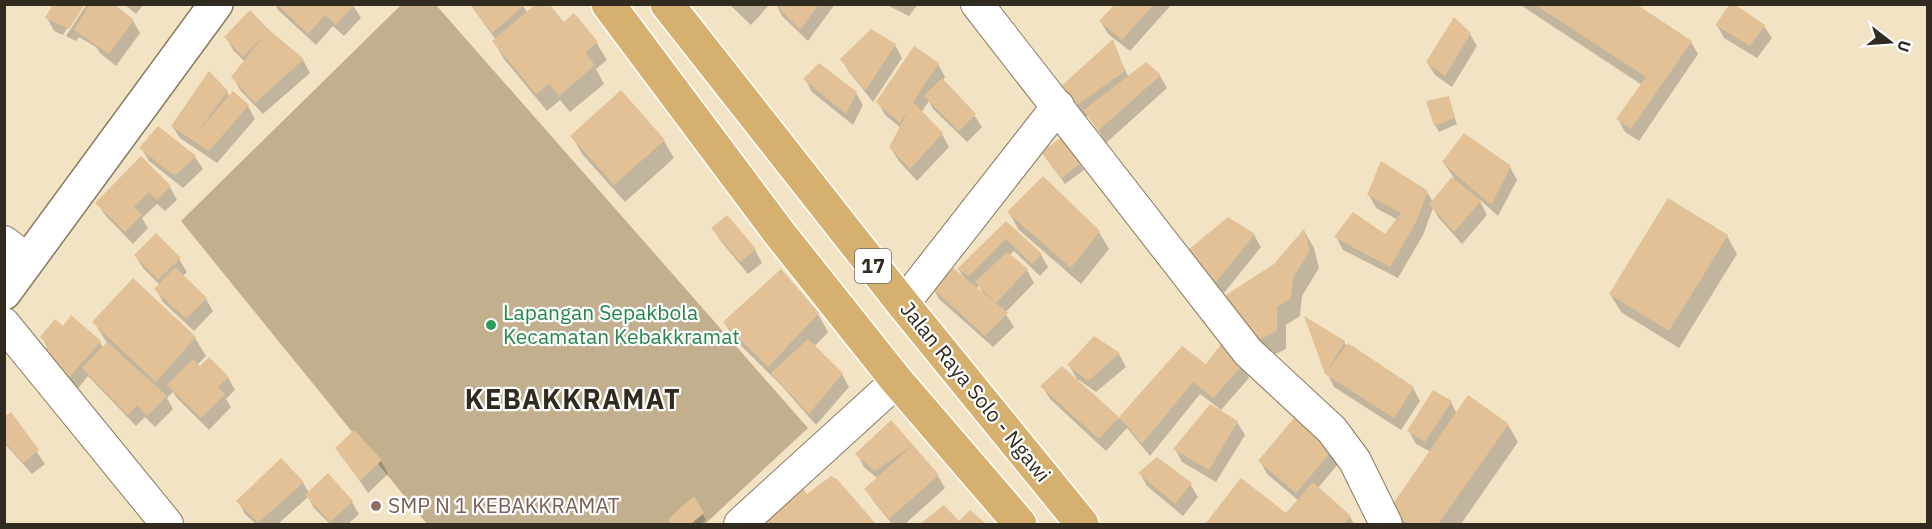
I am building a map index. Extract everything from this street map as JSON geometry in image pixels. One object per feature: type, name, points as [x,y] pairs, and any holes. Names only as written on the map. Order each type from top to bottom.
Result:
[{"type":"highway","name":"17","points":[[608,4],[780,234],[897,381],[1020,525]]},
{"type":"highway","name":"Jalan Raya Solo - Ngawi","points":[[667,4],[903,304],[1082,525]]},
{"type":"main road","points":[[4,293],[16,251],[216,4]]},
{"type":"street","points":[[977,4],[1248,352],[1332,430],[1355,460],[1386,525]]},
{"type":"street","points":[[903,304],[1058,106]]},
{"type":"street","points":[[4,324],[167,525]]},
{"type":"street","points":[[740,525],[897,381]]},
{"type":"shaded area","name":"Lapangan Sepakbola Kecamatan Kebakkramat","points":[[401,5],[436,5],[808,428],[705,524],[427,524],[181,221]]},
{"type":"building","points":[[53,4],[85,4],[69,29],[45,18]]},
{"type":"building","points":[[90,4],[114,4],[134,20],[109,54],[74,30]]},
{"type":"building","points":[[277,4],[355,4],[336,25],[325,15],[308,34]]},
{"type":"building","points":[[471,4],[526,4],[492,33]]},
{"type":"building","points":[[536,4],[549,4],[564,22],[574,13],[598,42],[585,53],[595,65],[559,96],[549,84],[536,94],[492,41]]},
{"type":"building","points":[[775,4],[819,4],[800,30]]},
{"type":"building","points":[[1115,4],[1154,4],[1122,40],[1099,21]]},
{"type":"building","points":[[1534,4],[1636,4],[1692,41],[1631,129],[1616,119],[1646,77]]},
{"type":"building","points":[[1730,4],[1734,4],[1765,25],[1750,46],[1715,25]]},
{"type":"building","points":[[250,10],[268,29],[304,59],[255,103],[231,77],[265,34],[243,57],[224,37]]},
{"type":"building","points":[[1454,17],[1471,33],[1445,76],[1426,62]]},
{"type":"building","points":[[871,29],[896,44],[865,91],[840,59]]},
{"type":"building","points":[[1113,39],[1125,71],[1072,109],[1056,91]]},
{"type":"building","points":[[914,46],[939,63],[913,102],[943,133],[910,169],[889,147],[910,108],[900,123],[876,102]]},
{"type":"building","points":[[1146,62],[1161,75],[1098,131],[1084,110]]},
{"type":"building","points":[[819,63],[857,92],[846,114],[803,79]]},
{"type":"building","points":[[209,71],[228,91],[196,134],[233,91],[249,105],[209,151],[171,126]]},
{"type":"building","points":[[942,78],[976,114],[959,131],[924,96]]},
{"type":"building","points":[[621,90],[665,140],[614,185],[570,136]]},
{"type":"building","points":[[1449,96],[1455,118],[1434,126],[1426,101]]},
{"type":"building","points":[[158,126],[196,156],[175,176],[139,148]]},
{"type":"building","points":[[1464,133],[1511,166],[1491,205],[1442,162]]},
{"type":"building","points":[[1062,137],[1081,163],[1061,179],[1041,152]]},
{"type":"building","points":[[141,156],[171,186],[157,200],[149,192],[134,207],[142,215],[125,232],[95,203]]},
{"type":"building","points":[[1381,161],[1428,191],[1416,222],[1390,267],[1334,237],[1353,212],[1385,234],[1401,213],[1367,195]]},
{"type":"building","points":[[1043,176],[1100,231],[1071,268],[1007,212]]},
{"type":"building","points":[[1452,177],[1481,201],[1454,232],[1429,204]]},
{"type":"building","points":[[1668,198],[1728,235],[1669,331],[1609,294]]},
{"type":"building","points":[[727,215],[756,249],[740,262],[711,228]]},
{"type":"building","points":[[1228,217],[1255,234],[1216,282],[1188,250]]},
{"type":"building","points":[[1006,221],[1042,254],[1032,264],[1006,239],[969,276],[957,269]]},
{"type":"building","points":[[1304,229],[1310,250],[1293,278],[1291,298],[1277,307],[1277,331],[1255,342],[1223,297],[1274,264]]},
{"type":"building","points":[[156,233],[181,258],[158,280],[134,255]]},
{"type":"building","points":[[1007,252],[1028,269],[996,303],[975,282]]},
{"type":"building","points":[[946,262],[1008,313],[985,336],[930,286]]},
{"type":"building","points":[[175,267],[207,298],[186,319],[154,289]]},
{"type":"building","points":[[781,269],[819,313],[768,367],[723,322]]},
{"type":"building","points":[[133,278],[196,337],[156,382],[92,322]]},
{"type":"building","points":[[71,315],[101,341],[67,380],[39,355],[48,345],[40,337],[55,319],[63,326]]},
{"type":"building","points":[[1304,316],[1345,341],[1325,374]]},
{"type":"building","points":[[1094,336],[1120,353],[1088,381],[1067,365]]},
{"type":"building","points":[[808,339],[843,373],[809,414],[771,373]]},
{"type":"building","points":[[107,342],[167,396],[147,416],[137,405],[128,415],[82,368]]},
{"type":"building","points":[[1222,343],[1243,365],[1213,398],[1193,382],[1142,444],[1119,417],[1182,346],[1206,364]]},
{"type":"building","points":[[1348,343],[1414,387],[1394,418],[1325,374]]},
{"type":"building","points":[[209,357],[229,377],[218,387],[225,394],[201,418],[167,385],[193,359],[200,366]]},
{"type":"building","points":[[1062,366],[1119,417],[1099,439],[1040,386]]},
{"type":"building","points":[[1433,390],[1452,401],[1425,442],[1407,431]]},
{"type":"building","points":[[1468,395],[1509,424],[1438,524],[1408,524],[1388,511]]},
{"type":"building","points":[[1210,404],[1238,421],[1209,470],[1173,449]]},
{"type":"building","points":[[11,412],[39,450],[23,463],[4,441],[4,417]]},
{"type":"building","points":[[1294,418],[1332,451],[1296,493],[1258,461]]},
{"type":"building","points":[[891,420],[913,445],[875,471],[855,454]]},
{"type":"building","points":[[354,430],[382,460],[360,481],[335,448]]},
{"type":"building","points":[[913,445],[939,475],[889,519],[864,489]]},
{"type":"building","points":[[1157,457],[1192,483],[1175,504],[1138,473]]},
{"type":"building","points":[[281,458],[304,482],[258,523],[236,501]]},
{"type":"building","points":[[328,473],[353,501],[330,522],[305,495]]},
{"type":"building","points":[[831,476],[838,480],[876,524],[773,524],[761,513],[798,481],[807,494]]},
{"type":"building","points":[[1241,478],[1286,513],[1313,482],[1351,516],[1344,524],[1205,524]]},
{"type":"building","points":[[694,496],[704,513],[691,524],[671,524],[668,519]]},
{"type":"building","points":[[944,505],[959,521],[970,510],[986,524],[920,524]]},
{"type":"place","name":"Lapangan Sepakbola Kecamatan Kebakkramat","points":[[491,325]]},
{"type":"place","name":"SMP N 1 KEBAKKRAMAT","points":[[376,506]]},
{"type":"district","name":"KEBAKKRAMAT","points":[[573,400]]}]
